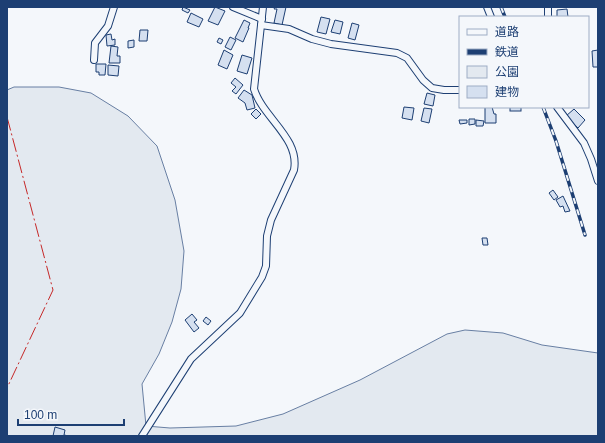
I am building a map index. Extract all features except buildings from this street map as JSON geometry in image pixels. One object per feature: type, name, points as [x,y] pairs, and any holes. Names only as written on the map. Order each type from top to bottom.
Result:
[{"type":"street","points":[[94,60],[95,42],[108,26],[114,7]]},
{"type":"street","points":[[233,7],[261,22],[290,29],[312,39],[331,44],[401,54],[407,58],[423,80],[432,88],[459,90]]},
{"type":"street","points":[[142,436],[191,359],[236,316],[262,278],[266,266],[267,236],[271,220],[294,170],[293,151],[259,102],[254,89],[263,7]]},
{"type":"street","points":[[558,108],[584,143],[598,181]]},
{"type":"green space","points":[[14,87],[59,87],[91,93],[128,116],[157,146],[175,200],[184,251],[181,289],[172,322],[159,354],[142,384],[146,426],[170,428],[236,426],[283,414],[360,380],[447,334],[465,330],[503,333],[542,345],[598,353],[598,436],[7,436],[7,90]]},
{"type":"railway","points":[[501,7],[505,16]]},
{"type":"railway","points":[[543,108],[556,141],[585,235]]},
{"type":"power","points":[[7,117],[53,290],[7,388]]}]
